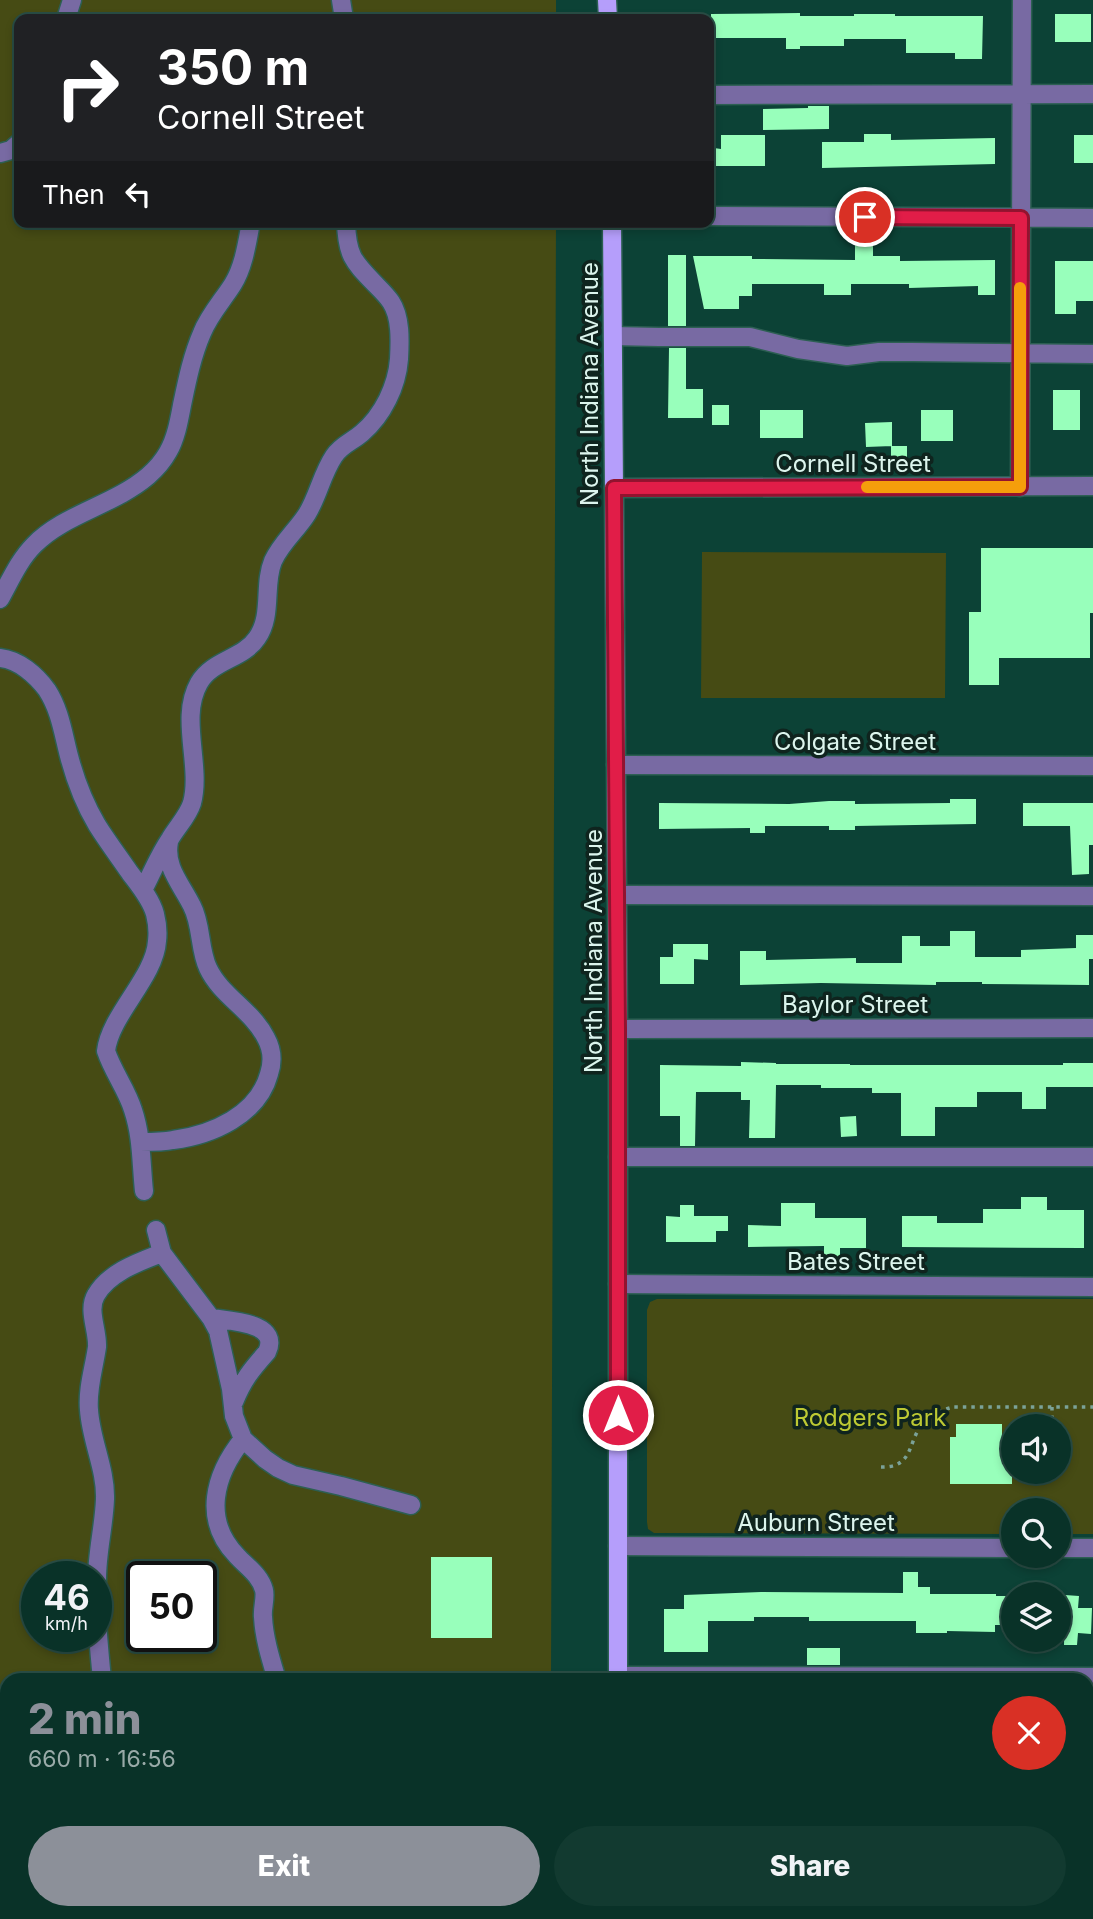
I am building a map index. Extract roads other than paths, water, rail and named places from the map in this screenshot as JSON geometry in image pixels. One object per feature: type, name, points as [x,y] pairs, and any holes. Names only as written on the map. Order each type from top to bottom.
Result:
[{"type":"main road","name":"North Indiana Avenue","points":[[612,228],[618,1029],[618,1673]]},
{"type":"street","points":[[1020,487],[1022,0]]},
{"type":"street","points":[[714,95],[1093,94]]},
{"type":"street","points":[[714,216],[1093,218]]},
{"type":"street","points":[[0,599],[22,560],[39,540],[55,528],[128,491],[162,462],[174,437],[193,356],[202,331],[241,268],[250,228]]},
{"type":"street","points":[[143,890],[192,805],[194,745],[191,706],[200,681],[217,665],[252,645],[258,637],[266,614],[272,563],[307,514],[334,455],[342,446],[362,433],[376,416],[387,401],[396,375],[399,358],[398,321],[394,308],[390,300],[355,264],[349,252],[347,228]]},
{"type":"street","points":[[613,336],[750,337],[798,349],[847,356],[879,352],[1093,354]]},
{"type":"street","name":"Cornell Street","points":[[614,488],[1093,486]]},
{"type":"street","points":[[0,658],[10,659],[24,667],[47,691],[56,707],[72,766],[87,805],[97,825],[143,890],[155,914],[157,942],[154,958],[107,1041],[106,1051],[132,1107],[141,1142],[144,1191]]},
{"type":"street","name":"Colgate Street","points":[[616,765],[1093,766]]},
{"type":"street","points":[[141,1142],[173,1141],[193,1136],[235,1118],[248,1110],[259,1098],[271,1067],[271,1051],[260,1028],[213,978],[206,965],[194,909],[169,863],[167,853],[170,839]]},
{"type":"street","points":[[617,895],[1093,896]]},
{"type":"street","name":"Baylor Street","points":[[618,1029],[1093,1028]]},
{"type":"street","points":[[618,1157],[1093,1157]]},
{"type":"street","points":[[156,1230],[162,1253],[211,1318],[222,1343],[237,1426],[243,1439],[272,1464],[293,1475],[411,1505]]},
{"type":"street","points":[[102,1673],[96,1581],[105,1497],[102,1468],[95,1448],[89,1409],[97,1344],[93,1301],[102,1287],[125,1268],[162,1253]]},
{"type":"street","name":"Bates Street","points":[[618,1284],[1093,1287]]},
{"type":"street","points":[[211,1318],[259,1327],[270,1339],[270,1348],[247,1374],[233,1406]]},
{"type":"street","points":[[243,1439],[225,1467],[218,1486],[216,1517],[227,1545],[260,1580],[264,1591],[263,1616],[275,1673]]},
{"type":"street","name":"Auburn Street","points":[[618,1546],[1001,1548]]},
{"type":"street","points":[[1071,1548],[1093,1548]]},
{"type":"park label","name":"Rodgers Park","points":[[870,1417]]}]
